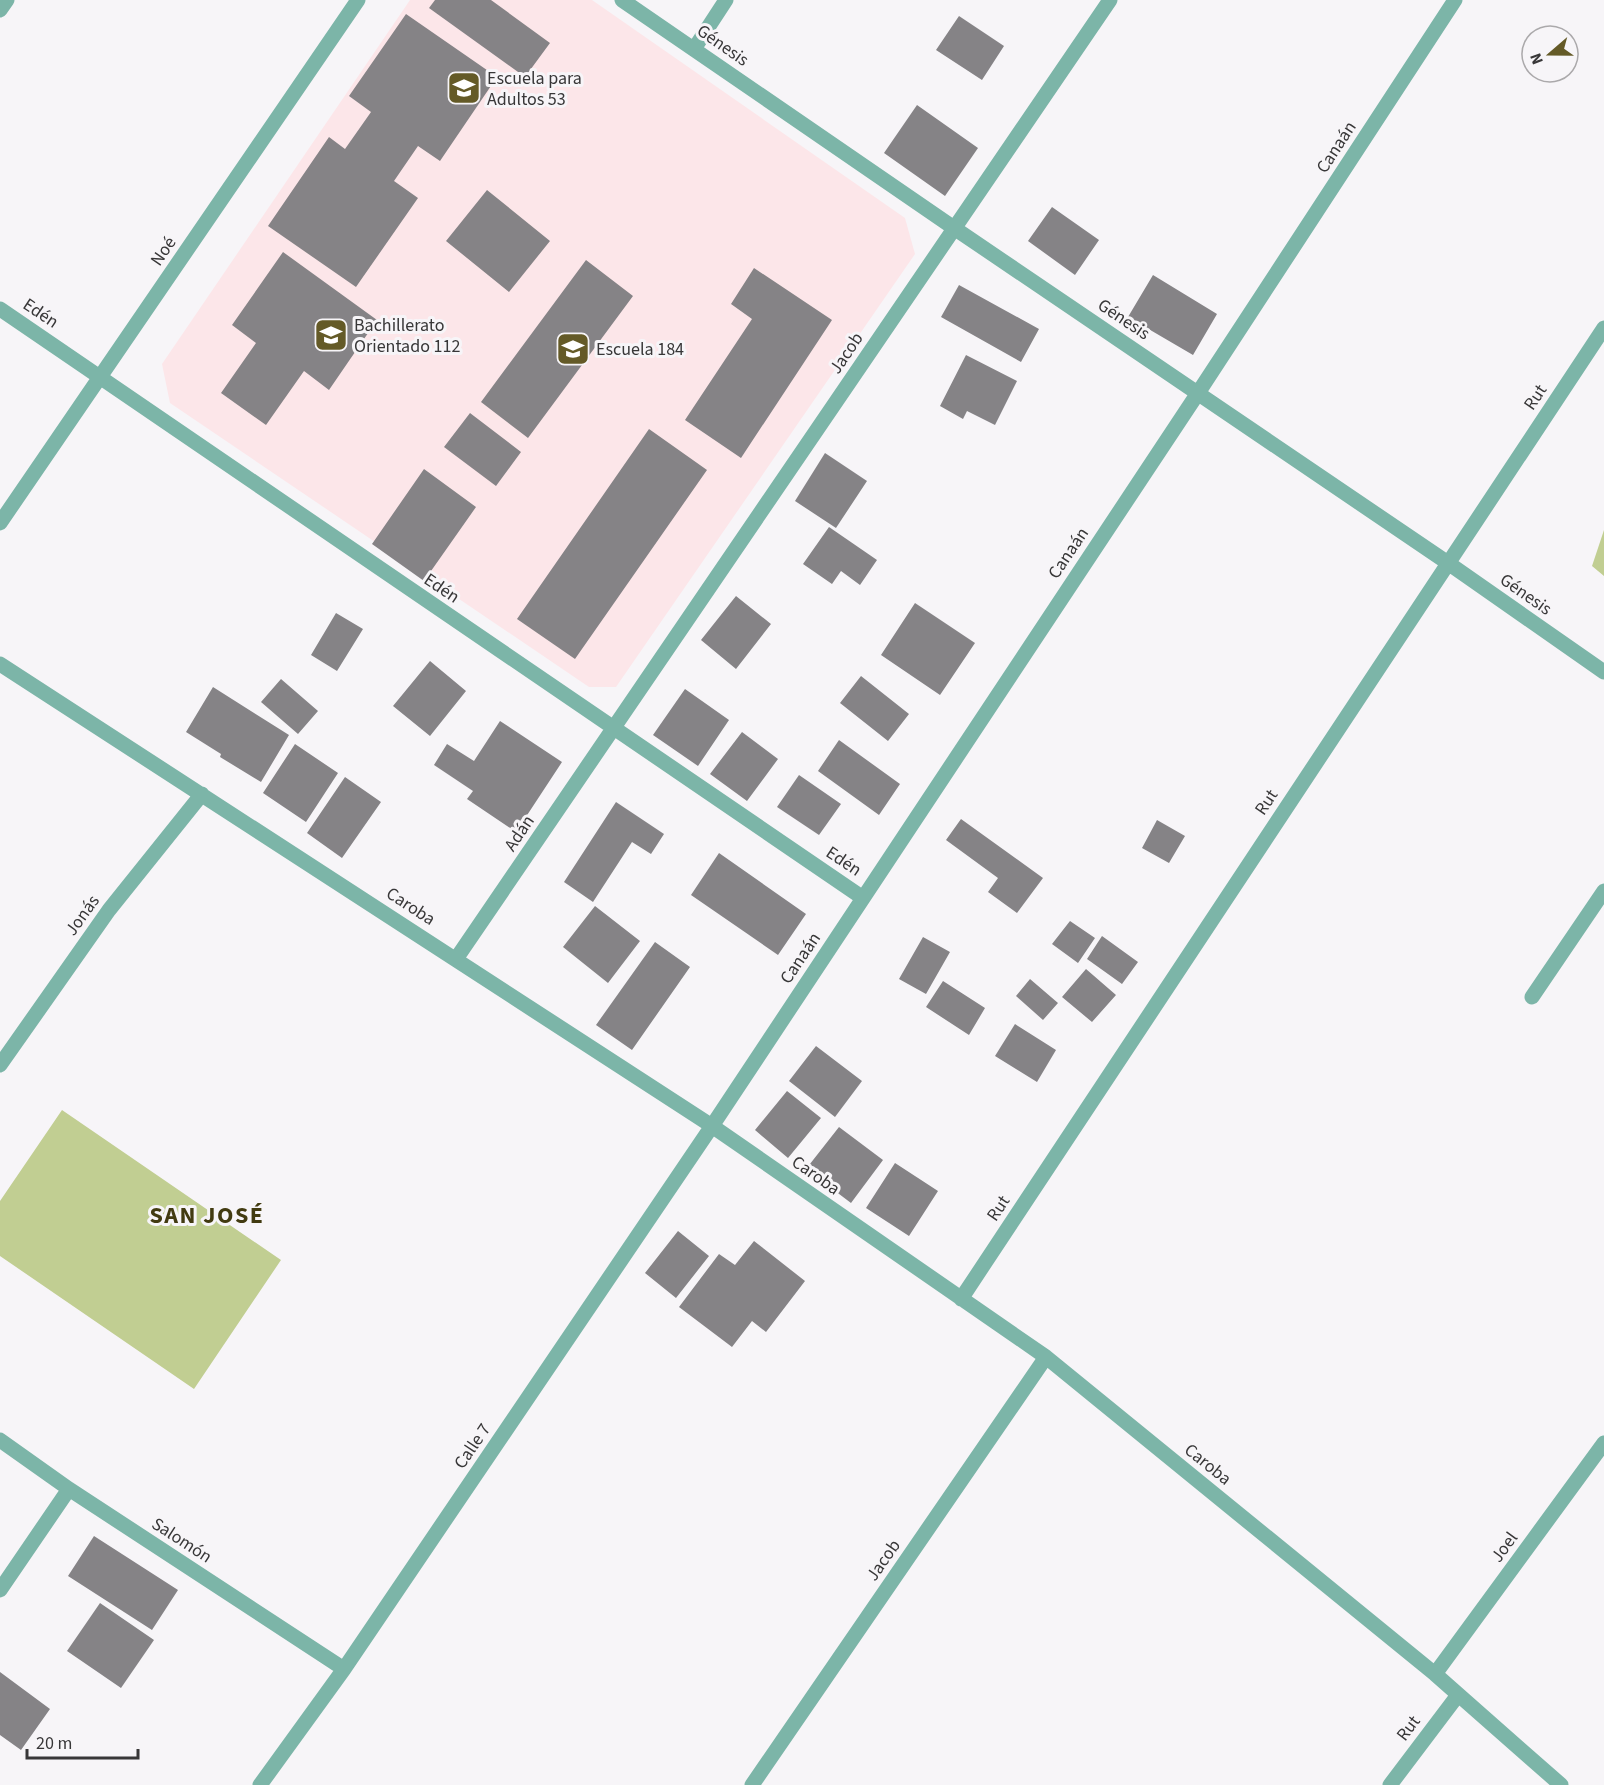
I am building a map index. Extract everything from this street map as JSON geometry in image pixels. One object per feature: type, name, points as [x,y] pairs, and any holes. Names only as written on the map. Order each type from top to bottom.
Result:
[{"type":"street","points":[[0,10],[7,0]]},
{"type":"street","name":"Noé","points":[[0,523],[358,0]]},
{"type":"street","name":"Génesis","points":[[622,0],[1448,563],[1604,672]]},
{"type":"street","points":[[694,49],[726,0]]},
{"type":"street","name":"Jacob","points":[[614,729],[1110,0]]},
{"type":"street","name":"Canaán","points":[[712,1126],[1198,393],[1455,0]]},
{"type":"street","name":"Edén","points":[[0,309],[863,898]]},
{"type":"street","name":"Rut","points":[[961,1299],[1604,328]]},
{"type":"street","name":"Caroba","points":[[0,664],[712,1126],[1046,1358],[1435,1674],[1561,1785]]},
{"type":"street","name":"Adán","points":[[456,959],[614,729]]},
{"type":"street","name":"Jonás","points":[[0,1065],[109,910],[202,794]]},
{"type":"street","points":[[1532,997],[1604,891]]},
{"type":"street","name":"Calle 7","points":[[260,1785],[344,1669],[712,1126]]},
{"type":"street","name":"Jacob","points":[[752,1785],[1046,1358]]},
{"type":"street","name":"Salomón","points":[[0,1440],[69,1489],[344,1669]]},
{"type":"street","name":"Joel","points":[[1435,1674],[1604,1443]]},
{"type":"street","points":[[0,1590],[69,1489]]},
{"type":"street","name":"Rut","points":[[1390,1785],[1458,1695]]},
{"type":"shaded area","points":[[410,0],[592,0],[905,218],[915,254],[616,687],[589,687],[170,403],[162,364]]},
{"type":"green space","points":[[1604,530],[1604,576],[1592,566]]},
{"type":"green space","points":[[62,1110],[281,1260],[194,1389],[0,1256],[0,1201]]},
{"type":"building","points":[[435,0],[491,0],[550,43],[525,77],[429,8]]},
{"type":"building","points":[[406,14],[497,77],[440,161],[418,146],[394,181],[418,198],[356,287],[268,226],[329,137],[345,149],[371,112],[349,96]]},
{"type":"building","points":[[959,16],[1004,46],[982,80],[936,50]]},
{"type":"building","points":[[917,105],[978,148],[945,196],[884,153]]},
{"type":"building","points":[[487,190],[550,241],[509,292],[446,241]]},
{"type":"building","points":[[1052,207],[1099,240],[1075,275],[1028,241]]},
{"type":"building","points":[[283,252],[377,320],[329,390],[304,371],[266,425],[221,393],[256,343],[232,325]]},
{"type":"building","points":[[586,260],[633,296],[528,438],[481,402]]},
{"type":"building","points":[[754,268],[832,320],[741,458],[685,420],[752,319],[731,304]]},
{"type":"building","points":[[1153,275],[1217,314],[1193,355],[1128,317]]},
{"type":"building","points":[[959,285],[1039,329],[1021,362],[941,317]]},
{"type":"building","points":[[966,355],[1017,381],[995,425],[967,411],[963,419],[940,406]]},
{"type":"building","points":[[470,413],[521,452],[496,486],[444,447]]},
{"type":"building","points":[[649,429],[707,470],[575,659],[517,619]]},
{"type":"building","points":[[825,453],[867,481],[836,528],[795,501]]},
{"type":"building","points":[[424,469],[476,507],[424,581],[372,544]]},
{"type":"building","points":[[829,527],[877,560],[860,585],[841,571],[832,584],[803,564]]},
{"type":"building","points":[[736,596],[771,624],[736,669],[701,640]]},
{"type":"building","points":[[915,603],[975,643],[940,695],[881,655]]},
{"type":"building","points":[[336,613],[363,629],[337,671],[311,655]]},
{"type":"building","points":[[430,661],[466,691],[430,736],[393,706]]},
{"type":"building","points":[[861,676],[909,714],[888,741],[840,703]]},
{"type":"building","points":[[281,679],[318,711],[298,734],[261,702]]},
{"type":"building","points":[[213,687],[289,735],[261,782],[220,757],[221,754],[186,732]]},
{"type":"building","points":[[685,689],[729,720],[698,766],[653,735]]},
{"type":"building","points":[[500,721],[562,762],[516,832],[467,799],[473,791],[434,765],[447,744],[474,761]]},
{"type":"building","points":[[742,732],[778,759],[747,801],[710,774]]},
{"type":"building","points":[[839,740],[900,784],[879,815],[818,771]]},
{"type":"building","points":[[295,744],[338,773],[306,822],[263,793]]},
{"type":"building","points":[[799,775],[841,804],[819,835],[777,807]]},
{"type":"building","points":[[345,777],[381,802],[342,858],[307,833]]},
{"type":"building","points":[[616,802],[664,834],[651,854],[632,842],[593,902],[564,882]]},
{"type":"building","points":[[961,819],[1043,878],[1017,913],[988,892],[998,878],[946,840]]},
{"type":"building","points":[[1157,820],[1185,836],[1169,863],[1142,848]]},
{"type":"building","points":[[719,853],[806,914],[778,955],[691,895]]},
{"type":"building","points":[[595,906],[640,941],[608,983],[563,947]]},
{"type":"building","points":[[1070,921],[1095,938],[1078,963],[1052,944]]},
{"type":"building","points":[[1102,936],[1138,962],[1122,984],[1087,959]]},
{"type":"building","points":[[923,937],[950,952],[926,994],[899,979]]},
{"type":"building","points":[[655,942],[690,967],[632,1050],[596,1025]]},
{"type":"building","points":[[1086,969],[1116,995],[1092,1022],[1062,997]]},
{"type":"building","points":[[1030,979],[1058,1003],[1043,1020],[1016,996]]},
{"type":"building","points":[[943,981],[985,1008],[969,1035],[926,1007]]},
{"type":"building","points":[[1015,1024],[1056,1050],[1037,1082],[995,1056]]},
{"type":"building","points":[[816,1046],[862,1081],[835,1117],[789,1081]]},
{"type":"building","points":[[787,1091],[821,1118],[788,1158],[755,1130]]},
{"type":"building","points":[[839,1127],[883,1160],[851,1203],[806,1169]]},
{"type":"building","points":[[895,1163],[938,1191],[909,1236],[866,1208]]},
{"type":"building","points":[[678,1231],[709,1256],[676,1298],[645,1273]]},
{"type":"building","points":[[754,1241],[805,1281],[766,1332],[752,1321],[732,1347],[679,1307],[719,1254],[735,1265]]},
{"type":"building","points":[[94,1536],[178,1590],[152,1630],[68,1576]]},
{"type":"building","points":[[100,1603],[154,1640],[121,1688],[67,1651]]},
{"type":"building","points":[[0,1672],[50,1709],[21,1750],[0,1735]]},
{"type":"place","name":"Escuela para Adultos 53","points":[[464,88]]},
{"type":"place","name":"Bachillerato Orientado 112","points":[[331,335]]},
{"type":"place","name":"Escuela 184","points":[[573,349]]},
{"type":"district","name":"SAN JOSÉ","points":[[207,1215]]}]
